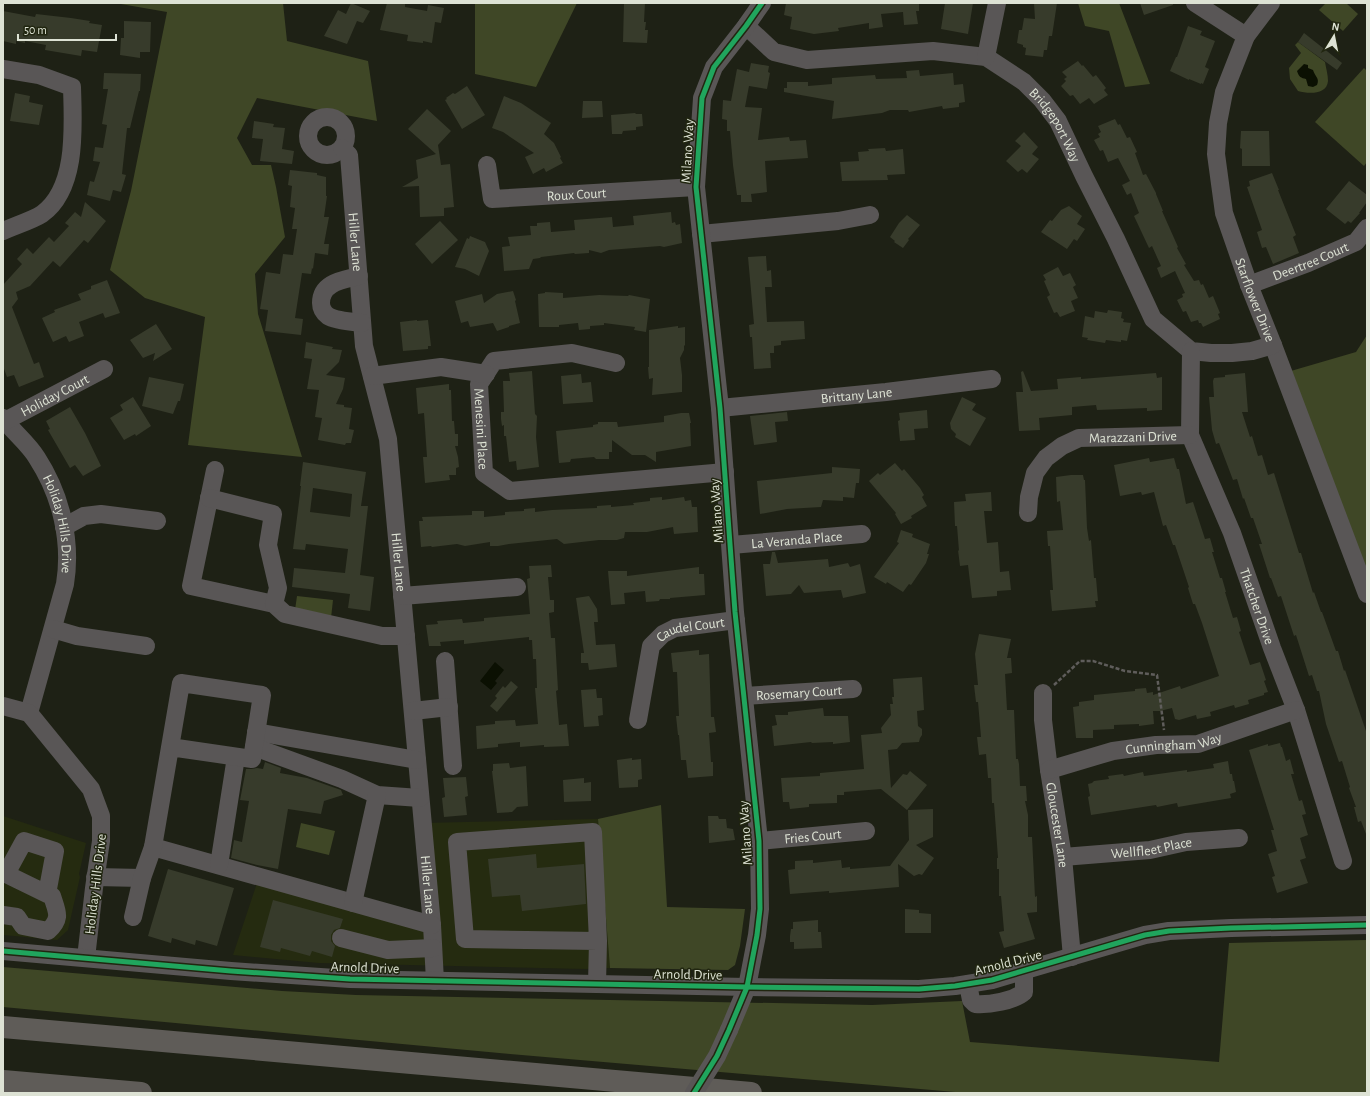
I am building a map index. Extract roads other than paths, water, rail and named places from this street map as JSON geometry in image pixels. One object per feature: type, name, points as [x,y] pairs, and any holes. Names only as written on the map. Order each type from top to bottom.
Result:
[{"type":"highway","points":[[3,1027],[751,1093]]},
{"type":"highway","points":[[3,1081],[141,1093]]},
{"type":"street","name":"Milano Way","points":[[694,1093],[717,1056],[747,987],[759,916],[759,841],[736,620],[720,408],[696,186],[702,98],[714,67],[762,3]]},
{"type":"street","points":[[986,57],[998,3]]},
{"type":"street","points":[[1195,3],[1246,36]]},
{"type":"street","name":"Starflower Drive","points":[[1271,3],[1246,36],[1224,92],[1218,123],[1216,154],[1224,214],[1249,286],[1273,345],[1367,594]]},
{"type":"street","name":"Bridgeport Way","points":[[746,26],[774,52],[807,60],[933,51],[986,57],[1024,82],[1042,100],[1058,120],[1153,319],[1191,351]]},
{"type":"street","points":[[3,69],[39,75],[72,87],[74,136],[70,164],[61,192],[42,214],[3,231]]},
{"type":"street","name":"Hiller Lane","points":[[342,148],[349,155],[364,346],[388,438],[432,925],[435,981]]},
{"type":"street","name":"Roux Court","points":[[487,165],[492,199],[696,186]]},
{"type":"street","points":[[701,234],[838,221],[870,215]]},
{"type":"street","name":"Deertree Court","points":[[1249,286],[1356,242],[1367,228]]},
{"type":"street","points":[[359,276],[334,283],[326,288],[322,295],[321,304],[329,317],[362,323]]},
{"type":"street","points":[[1191,351],[1232,353],[1252,351],[1273,345]]},
{"type":"street","name":"Thatcher Drive","points":[[1191,351],[1190,434],[1232,533],[1272,648],[1296,710],[1343,861]]},
{"type":"street","name":"Menesini Place","points":[[616,363],[572,353],[494,361],[479,384],[484,473],[510,491],[725,472]]},
{"type":"street","points":[[372,376],[441,367],[486,374]]},
{"type":"street","name":"Holiday Court","points":[[4,420],[104,368]]},
{"type":"street","name":"Brittany Lane","points":[[720,408],[886,392],[992,379]]},
{"type":"street","name":"Holiday Hills Drive","points":[[4,420],[37,457],[46,474],[55,494],[67,543],[67,570],[65,584],[29,713],[91,789],[101,816],[101,841],[95,877],[86,958]]},
{"type":"street","name":"Marazzani Drive","points":[[1028,513],[1029,497],[1035,473],[1046,458],[1062,446],[1079,438],[1190,434]]},
{"type":"street","points":[[215,470],[191,586],[274,604],[285,614],[382,636],[406,636]]},
{"type":"street","points":[[209,498],[273,514],[268,545],[278,588],[274,604]]},
{"type":"street","points":[[64,527],[84,516],[102,514],[157,522]]},
{"type":"street","name":"La Veranda Place","points":[[731,544],[862,534]]},
{"type":"street","points":[[402,596],[517,587]]},
{"type":"street","name":"Caudel Court","points":[[638,720],[650,646],[663,634],[675,628],[736,620]]},
{"type":"street","points":[[53,629],[77,636],[146,646]]},
{"type":"street","points":[[445,661],[453,766]]},
{"type":"street","points":[[133,916],[142,878],[153,847],[170,747],[181,683],[262,695],[252,759],[170,747]]},
{"type":"street","name":"Rosemary Court","points":[[744,696],[853,689]]},
{"type":"street","name":"Gloucester Lane","points":[[1043,693],[1043,720],[1049,770],[1063,857],[1072,957]]},
{"type":"street","points":[[3,706],[29,713]]},
{"type":"street","points":[[412,710],[448,707]]},
{"type":"street","name":"Cunningham Way","points":[[1049,770],[1113,751],[1156,745],[1198,744],[1296,710]]},
{"type":"street","points":[[255,740],[417,760]]},
{"type":"street","points":[[255,740],[377,795],[420,798]]},
{"type":"street","points":[[219,865],[236,757]]},
{"type":"street","points":[[353,903],[377,795]]},
{"type":"street","name":"Fries Court","points":[[759,841],[866,831]]},
{"type":"street","points":[[597,984],[598,941],[593,832],[457,842],[465,939],[598,941]]},
{"type":"street","name":"Wellfleet Place","points":[[1063,857],[1150,850],[1186,842],[1239,838]]},
{"type":"street","points":[[153,847],[432,925]]},
{"type":"street","points":[[95,877],[142,878]]},
{"type":"street","points":[[3,915],[17,917],[23,926],[48,931],[55,925],[58,915],[52,896],[47,894]]},
{"type":"street","name":"Arnold Drive","points":[[3,951],[306,976],[435,981],[918,989],[992,980],[1145,935],[1169,931],[1231,928],[1367,926]]},
{"type":"street","points":[[341,938],[388,950],[433,948]]}]
